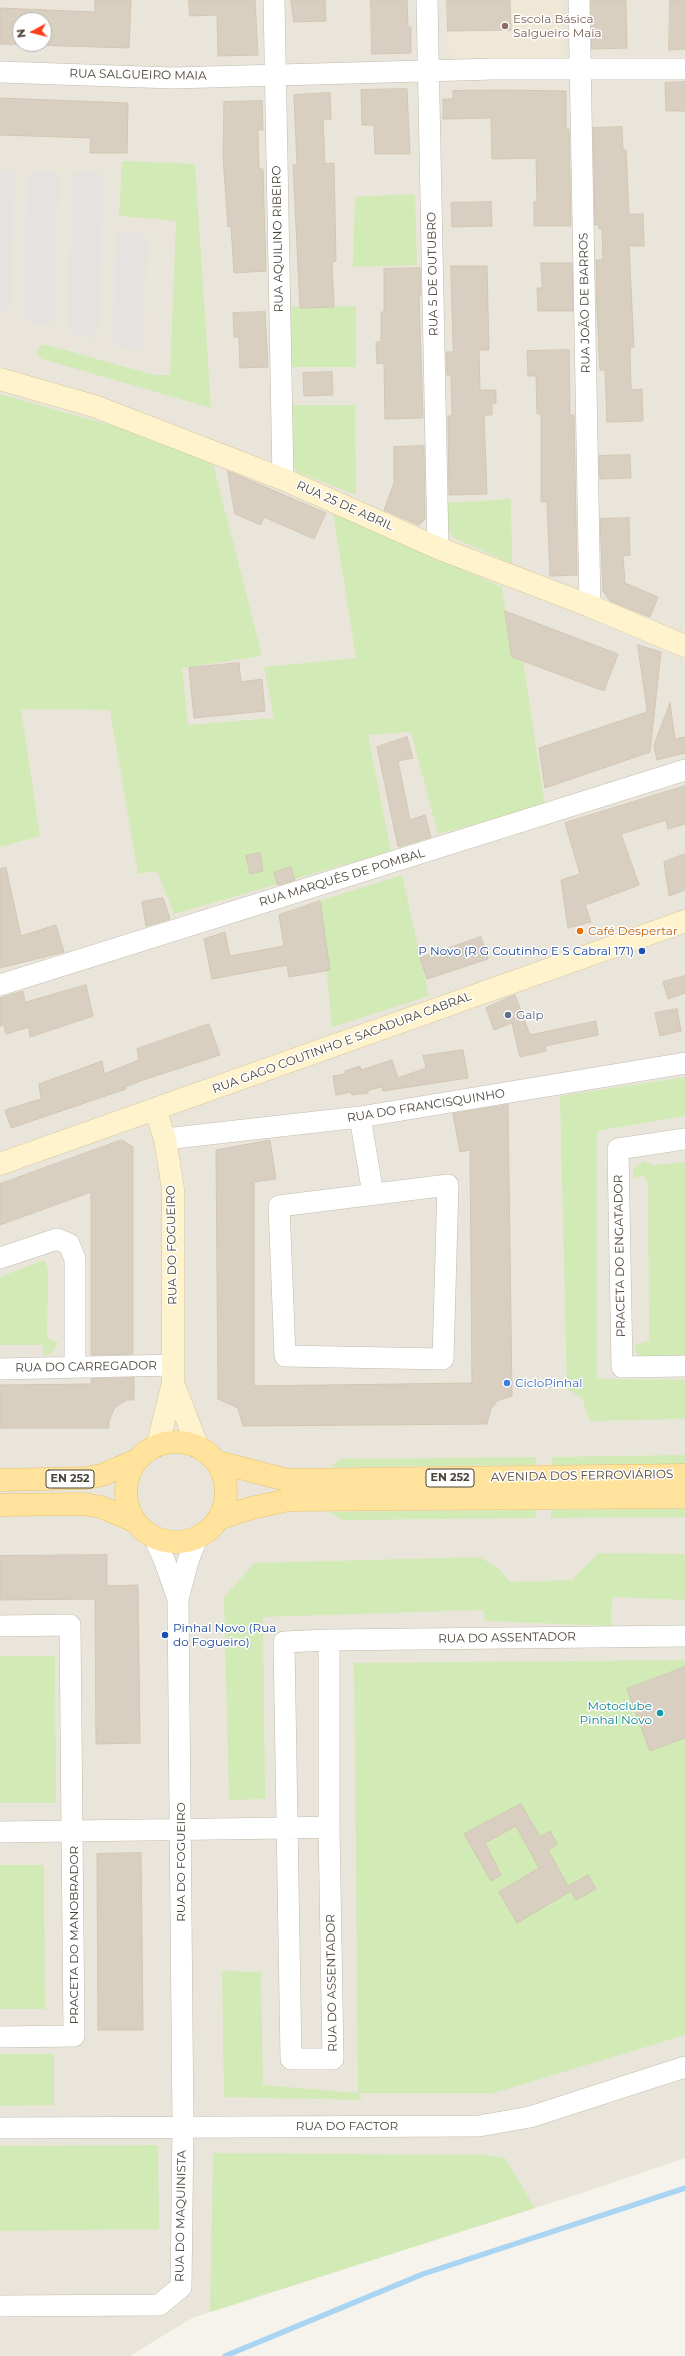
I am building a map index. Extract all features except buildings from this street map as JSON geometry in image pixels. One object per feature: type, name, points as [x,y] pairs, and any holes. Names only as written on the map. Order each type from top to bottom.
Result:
[{"type":"main road","name":"AVENIDA DOS FERROVIÁRIOS","points":[[0,1505],[84,1504],[102,1507],[136,1522],[154,1537],[168,1542],[183,1542],[197,1538],[209,1530],[218,1519],[225,1505],[226,1490],[224,1475],[217,1462],[208,1452],[196,1445],[184,1441],[158,1444],[146,1450],[128,1474],[125,1491],[128,1508],[136,1522]]},
{"type":"main road","name":"AVENIDA DOS FERROVIÁRIOS","points":[[0,1480],[86,1478],[102,1475],[137,1460]]},
{"type":"main road","name":"AVENIDA DOS FERROVIÁRIOS","points":[[217,1462],[287,1480],[685,1475]]},
{"type":"main road","name":"AVENIDA DOS FERROVIÁRIOS","points":[[218,1519],[251,1508],[289,1500],[685,1497]]},
{"type":"street","name":"RUA AQUILINO RIBEIRO","points":[[274,0],[283,478]]},
{"type":"street","name":"RUA 5 DE OUTUBRO","points":[[427,0],[438,548]]},
{"type":"street","name":"RUA JOÃO DE BARROS","points":[[579,0],[590,606]]},
{"type":"street","name":"RUA SALGUEIRO MAIA","points":[[0,72],[173,78],[428,70],[685,69]]},
{"type":"street","name":"RUA 25 DE ABRIL","points":[[0,379],[94,406],[283,478],[438,548],[590,606],[685,646]]},
{"type":"street","name":"RUA MARQUÊS DE POMBAL","points":[[0,985],[685,770]]},
{"type":"street","name":"RUA GAGO COUTINHO E SACADURA CABRAL","points":[[0,1164],[685,921]]},
{"type":"street","name":"RUA DO FRANCISQUINHO","points":[[165,1139],[360,1117],[685,1063]]},
{"type":"street","name":"RUA DO FOGUEIRO","points":[[155,1109],[165,1139],[173,1189],[173,1374],[158,1444]]},
{"type":"street","points":[[360,1117],[373,1194]]},
{"type":"street","name":"PRACETA DO ENGATADOR","points":[[685,1138],[618,1150],[622,1367],[685,1366]]},
{"type":"street","points":[[448,1185],[443,1359],[285,1356],[279,1206],[373,1194],[448,1185]]},
{"type":"street","points":[[0,1258],[57,1239],[69,1244],[75,1259],[75,1367]]},
{"type":"street","name":"RUA DO CARREGADOR","points":[[0,1368],[75,1367],[173,1374]]},
{"type":"street","name":"RUA DO FOGUEIRO","points":[[173,1374],[196,1445]]},
{"type":"street","points":[[154,1537],[178,1598]]},
{"type":"street","points":[[178,1598],[188,1561],[197,1538]]},
{"type":"street","name":"RUA DO FOGUEIRO","points":[[178,1598],[183,2126]]},
{"type":"street","points":[[0,1626],[70,1625],[74,1831]]},
{"type":"street","name":"RUA DO ASSENTADOR","points":[[329,1640],[329,1827],[333,2059],[291,2059],[284,1642],[329,1640],[685,1636]]},
{"type":"street","points":[[0,1832],[329,1827]]},
{"type":"street","name":"PRACETA DO MANOBRADOR","points":[[0,2037],[74,2036],[74,1831]]},
{"type":"street","name":"RUA DO FACTOR","points":[[0,2128],[183,2126],[479,2126],[530,2117],[685,2067]]},
{"type":"street","name":"RUA DO MAQUINISTA","points":[[0,2306],[159,2305],[181,2287],[183,2126]]},
{"type":"shaded area","points":[[0,0],[685,0],[685,2158],[588,2191],[192,2318],[130,2356],[0,2356]]},
{"type":"shaded area","name":"Escola Básica Salgueiro Maia","points":[[446,0],[563,0],[563,57],[455,60],[448,52]]},
{"type":"shaded area","points":[[0,169],[10,170],[15,176],[10,305],[8,311],[2,313],[0,312]]},
{"type":"shaded area","points":[[33,171],[53,171],[59,176],[54,322],[47,326],[28,321],[23,315],[27,176]]},
{"type":"shaded area","points":[[76,171],[99,172],[104,179],[98,334],[92,339],[73,334],[68,327],[72,176]]},
{"type":"shaded area","points":[[120,231],[143,233],[147,238],[144,348],[140,352],[117,346],[113,341],[115,236]]},
{"type":"green space","points":[[122,161],[195,164],[211,408],[39,358],[37,350],[41,345],[47,345],[154,375],[170,375],[176,221],[119,216]]},
{"type":"green space","points":[[415,194],[417,265],[353,267],[355,197]]},
{"type":"green space","points":[[356,306],[356,367],[290,367],[290,307]]},
{"type":"green space","points":[[0,394],[134,432],[213,464],[262,656],[182,668],[188,725],[274,718],[264,667],[356,658],[333,513],[502,587],[512,657],[523,661],[545,806],[438,834],[411,732],[368,735],[391,851],[174,914],[157,871],[138,874],[110,710],[21,709],[40,836],[0,847]]},
{"type":"green space","points":[[292,405],[355,405],[356,495],[300,473],[294,468]]},
{"type":"green space","points":[[511,499],[512,564],[454,538],[449,531],[445,503]]},
{"type":"green space","points":[[402,875],[429,996],[332,1027],[320,901]]},
{"type":"green space","points":[[685,1077],[685,1116],[597,1131],[597,1379],[685,1380],[685,1419],[590,1421],[582,1398],[567,1389],[560,1096]]},
{"type":"green space","points":[[644,1161],[653,1165],[685,1162],[685,1359],[639,1359],[634,1345],[649,1341],[648,1184],[644,1176],[634,1178],[633,1169]]},
{"type":"green space","points":[[44,1260],[48,1269],[47,1339],[58,1342],[52,1353],[43,1356],[43,1345],[0,1345],[0,1277]]},
{"type":"green space","points":[[685,1455],[685,1464],[552,1465],[552,1457]]},
{"type":"green space","points":[[536,1457],[536,1465],[330,1467],[340,1459]]},
{"type":"green space","points":[[685,1509],[685,1517],[551,1518],[551,1510]]},
{"type":"green space","points":[[535,1510],[536,1518],[342,1520],[330,1512]]},
{"type":"green space","points":[[598,1553],[685,1554],[685,1600],[612,1597],[611,1626],[485,1621],[483,1610],[263,1617],[265,1799],[229,1800],[224,1598],[254,1563],[480,1557],[499,1569],[510,1582],[572,1580]]},
{"type":"green space","points":[[0,1656],[55,1656],[56,1803],[0,1803]]},
{"type":"green space","points":[[685,1660],[685,2035],[494,2093],[358,2093],[354,1663]]},
{"type":"green space","points":[[0,1865],[44,1865],[45,2009],[0,2009]]},
{"type":"green space","points":[[222,1971],[261,1972],[263,2085],[358,2093],[362,2100],[224,2097]]},
{"type":"green space","points":[[0,2054],[54,2054],[54,2105],[0,2106]]},
{"type":"green space","points":[[158,2145],[159,2229],[0,2231],[0,2146]]},
{"type":"green space","points":[[213,2153],[484,2155],[505,2158],[535,2208],[210,2312]]},
{"type":"waterway","points":[[225,2356],[423,2274],[685,2188]]},
{"type":"place","name":"Escola Básica Salgueiro Maia","points":[[505,26]]},
{"type":"place","name":"Café Despertar","points":[[580,931]]},
{"type":"place","name":"P Novo (R G Coutinho E S Cabral 171)","points":[[642,951]]},
{"type":"place","name":"Galp","points":[[508,1015]]},
{"type":"place","name":"CicloPinhal","points":[[507,1383]]},
{"type":"place","name":"Pinhal Novo (Rua do Fogueiro)","points":[[165,1635]]},
{"type":"place","name":"Motoclube Pinhal Novo","points":[[660,1713]]}]
